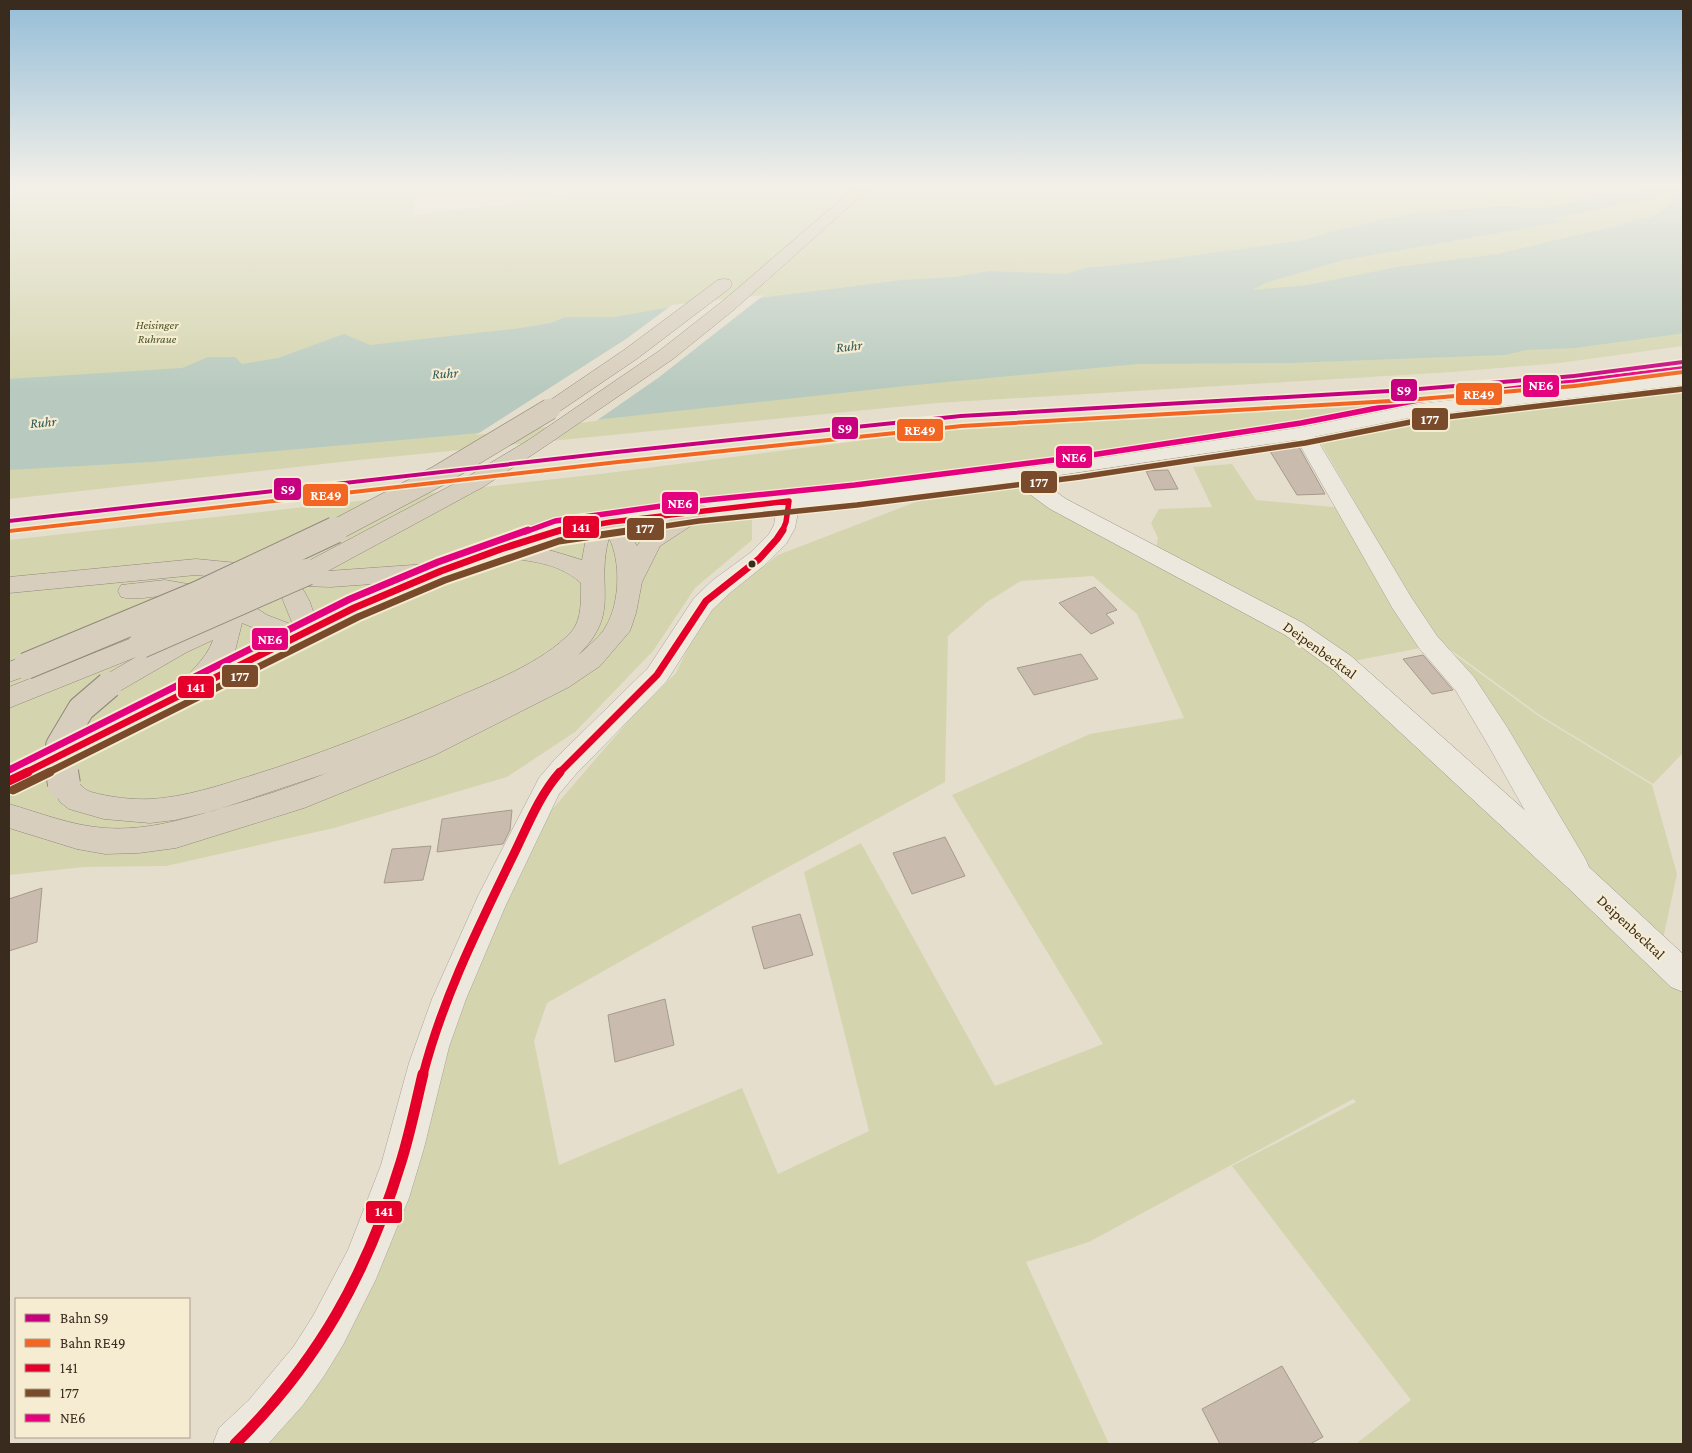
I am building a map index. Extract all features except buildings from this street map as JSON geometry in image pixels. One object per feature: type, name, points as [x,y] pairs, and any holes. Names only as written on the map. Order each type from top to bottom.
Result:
[{"type":"highway","points":[[17,669],[113,630],[301,548],[439,475],[550,409],[631,354],[762,253]]},
{"type":"highway","points":[[630,582],[627,550],[606,523],[594,552],[591,579],[594,593],[591,615],[582,636],[556,658],[504,687],[336,760],[224,796],[184,806],[149,811],[101,806],[78,800],[64,784],[59,746],[81,709],[109,685],[144,664],[211,630],[307,572],[475,482],[534,445],[651,365],[730,304],[788,253]]},
{"type":"highway","points":[[9,816],[77,836],[105,841],[139,840],[176,835],[294,799],[425,747],[560,680],[591,659],[617,631],[624,613],[630,582],[642,556],[652,541],[698,511]]},
{"type":"highway","points":[[501,549],[548,557],[576,566],[591,579]]},
{"type":"highway","points":[[9,585],[196,567],[248,572],[277,578],[331,579],[440,572]]},
{"type":"highway","points":[[9,698],[141,645],[307,572]]},
{"type":"highway","points":[[9,602],[165,588],[194,593],[233,605],[258,621],[301,633],[298,600],[289,587],[277,578]]},
{"type":"highway","points":[[190,692],[220,655],[229,629],[233,605]]},
{"type":"main road","points":[[9,781],[190,692],[301,633],[440,572],[501,549],[557,531],[698,511],[856,496],[1026,474],[1172,454],[1303,433],[1419,410],[1683,379]]},
{"type":"main road","name":"Deipenbecktal","points":[[1303,433],[1402,603],[1428,642],[1465,684],[1497,734],[1579,878]]},
{"type":"main road","name":"Deipenbecktal","points":[[1026,474],[1036,488],[1058,504],[1286,624],[1342,663],[1579,878],[1683,976]]},
{"type":"main road","points":[[235,1444],[265,1416],[291,1384],[337,1315],[361,1266],[400,1166],[414,1116],[419,1088],[437,1030],[476,934],[549,786],[566,766],[670,660],[704,603],[774,542],[784,527],[789,501]]},
{"type":"green space","name":"Heisinger Ruhraue","points":[[9,253],[1683,253],[1683,346],[1559,363],[1452,372],[937,403],[359,460],[9,499]]},
{"type":"green space","points":[[1683,381],[1683,753],[1653,784],[1541,716],[1414,623],[1359,509],[1319,440],[1429,418]]},
{"type":"green space","points":[[1371,400],[1417,407],[1105,459],[969,476],[752,497],[752,540],[695,588],[653,651],[575,732],[507,777],[334,828],[166,866],[84,867],[9,875],[9,540],[600,474],[974,426],[1187,410]]},
{"type":"green space","points":[[1232,464],[1256,500],[1344,508],[1431,646],[1343,663],[1155,554],[1158,538],[1151,523],[1159,509],[1212,507],[1193,467]]},
{"type":"green space","points":[[1026,475],[1033,487],[1295,630],[1561,865],[1683,978],[1683,1444],[1356,1444],[1411,1400],[1232,1166],[1356,1102],[1353,1099],[1089,1242],[1026,1262],[1109,1444],[249,1444],[283,1416],[506,863],[631,718],[676,673],[705,613],[778,555],[926,498],[928,485]],"holes":[[[1093,576],[1137,614],[1184,718],[1090,734],[952,795],[1103,1044],[995,1086],[861,843],[804,872],[869,1131],[778,1174],[742,1088],[559,1165],[534,1041],[547,1003],[759,883],[945,782],[948,636],[987,602],[1021,581]]]},
{"type":"green space","points":[[1418,628],[1540,717],[1652,785],[1677,874],[1660,953],[1564,864]]},
{"type":"water","name":"Ruhr","points":[[1213,253],[1385,253],[1344,260],[1268,282],[1252,290],[1308,285],[1397,267],[1503,253],[1683,253],[1683,333],[1575,348],[1526,350],[1505,355],[1287,363],[1137,364],[915,385],[458,435],[152,462],[9,470],[9,379],[182,368],[208,357],[235,357],[242,364],[278,358],[344,334],[370,345],[521,328],[551,323],[565,317],[615,317],[659,309],[903,280],[955,277],[989,271],[1066,274],[1086,268]]},
{"type":"pier","points":[[764,295],[658,378],[596,421],[476,435],[626,339],[672,305]]},
{"type":"rail line","name":"S9","points":[[9,521],[617,452],[961,416],[1407,390],[1574,376],[1683,362]]},
{"type":"rail line","name":"RE49","points":[[10,531],[618,462],[962,426],[1408,400],[1575,386],[1683,372]]},
{"type":"transit line","name":"NE6","points":[[9,770],[350,599],[438,562],[555,521],[697,501],[855,485],[1078,457],[1301,423],[1418,400],[1682,369]]},
{"type":"transit line","name":"177","points":[[13,790],[358,617],[445,580],[559,541],[699,521],[857,505],[1080,477],[1305,443],[1421,420],[1683,389]]},
{"type":"transit line","name":"141","points":[[9,781],[354,608],[441,571],[501,549],[557,531],[611,522],[789,501]]},
{"type":"transit line","name":"141","points":[[235,1444],[265,1415],[316,1350],[356,1278],[388,1202],[401,1163],[432,1043],[458,974],[528,825],[551,783],[563,768],[657,675],[706,601],[769,549],[784,528],[788,515],[789,501]]}]
